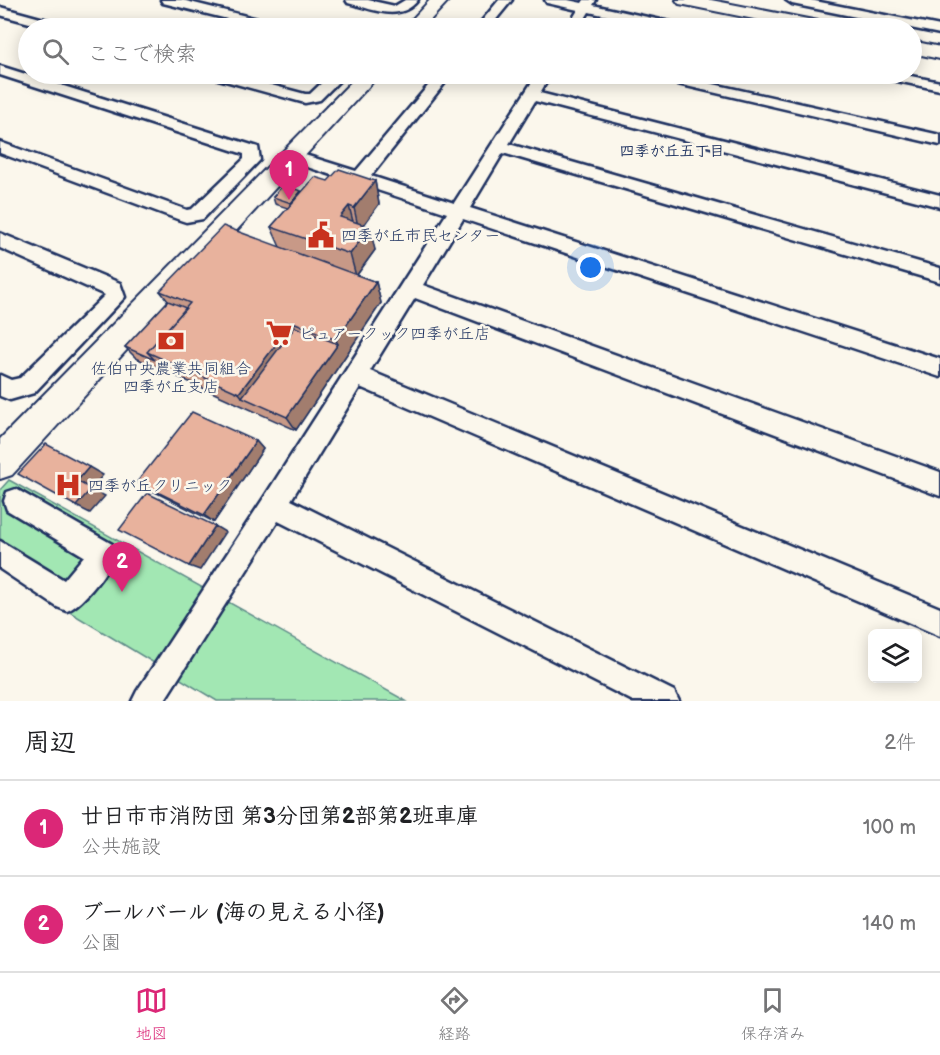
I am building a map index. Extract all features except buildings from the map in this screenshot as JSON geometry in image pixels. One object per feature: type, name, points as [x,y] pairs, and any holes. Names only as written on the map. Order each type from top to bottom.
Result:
[{"type":"street","points":[[167,0],[238,18]]},
{"type":"street","points":[[352,0],[395,10],[403,9],[412,0]]},
{"type":"street","points":[[423,18],[440,0]]},
{"type":"street","points":[[491,18],[506,0]]},
{"type":"street","points":[[551,0],[588,4],[642,18]]},
{"type":"street","points":[[685,0],[770,18]]},
{"type":"street","points":[[792,0],[817,2],[887,18]]},
{"type":"street","points":[[817,2],[818,18]]},
{"type":"street","points":[[579,18],[588,4]]},
{"type":"street","points":[[0,11],[25,18]]},
{"type":"street","points":[[922,26],[940,30]]},
{"type":"street","points":[[922,49],[940,53]]},
{"type":"street","points":[[0,70],[18,76]]},
{"type":"street","points":[[922,82],[940,86]]},
{"type":"street","points":[[0,147],[186,216],[197,215],[252,160],[252,151],[44,84]]},
{"type":"street","points":[[252,84],[305,99],[315,97],[329,84]]},
{"type":"street","points":[[0,463],[360,84]]},
{"type":"street","points":[[360,178],[437,84]]},
{"type":"street","points":[[147,701],[274,505],[538,84]]},
{"type":"street","points":[[696,84],[940,140]]},
{"type":"street","points":[[531,95],[940,201]]},
{"type":"street","points":[[499,146],[940,275]]},
{"type":"street","points":[[292,156],[940,368]]},
{"type":"street","points":[[0,240],[113,288],[115,297],[26,386],[10,390],[0,385]]},
{"type":"street","points":[[410,288],[940,484]]},
{"type":"street","points":[[356,375],[940,622]]},
{"type":"street","points":[[0,554],[67,597],[102,553],[16,501]]},
{"type":"street","points":[[274,505],[664,701]]},
{"type":"green space","points":[[9,480],[406,701],[217,701],[0,570],[0,490]]},
{"type":"place","name":"廿日市市消防団 第3分団第2部第2班車庫","points":[[289,200]]},
{"type":"place","name":"四季が丘市民センター","points":[[321,235]]},
{"type":"place","name":"ピュアークック四季が丘店","points":[[279,333]]},
{"type":"place","name":"佐伯中央農業共同組合 四季が丘支店","points":[[171,341]]},
{"type":"place","name":"四季が丘クリニック","points":[[68,485]]},
{"type":"place","name":"ブールバール (海の見える小径)","points":[[122,592]]},
{"type":"district","name":"四季が丘五丁目","points":[[672,151]]}]
